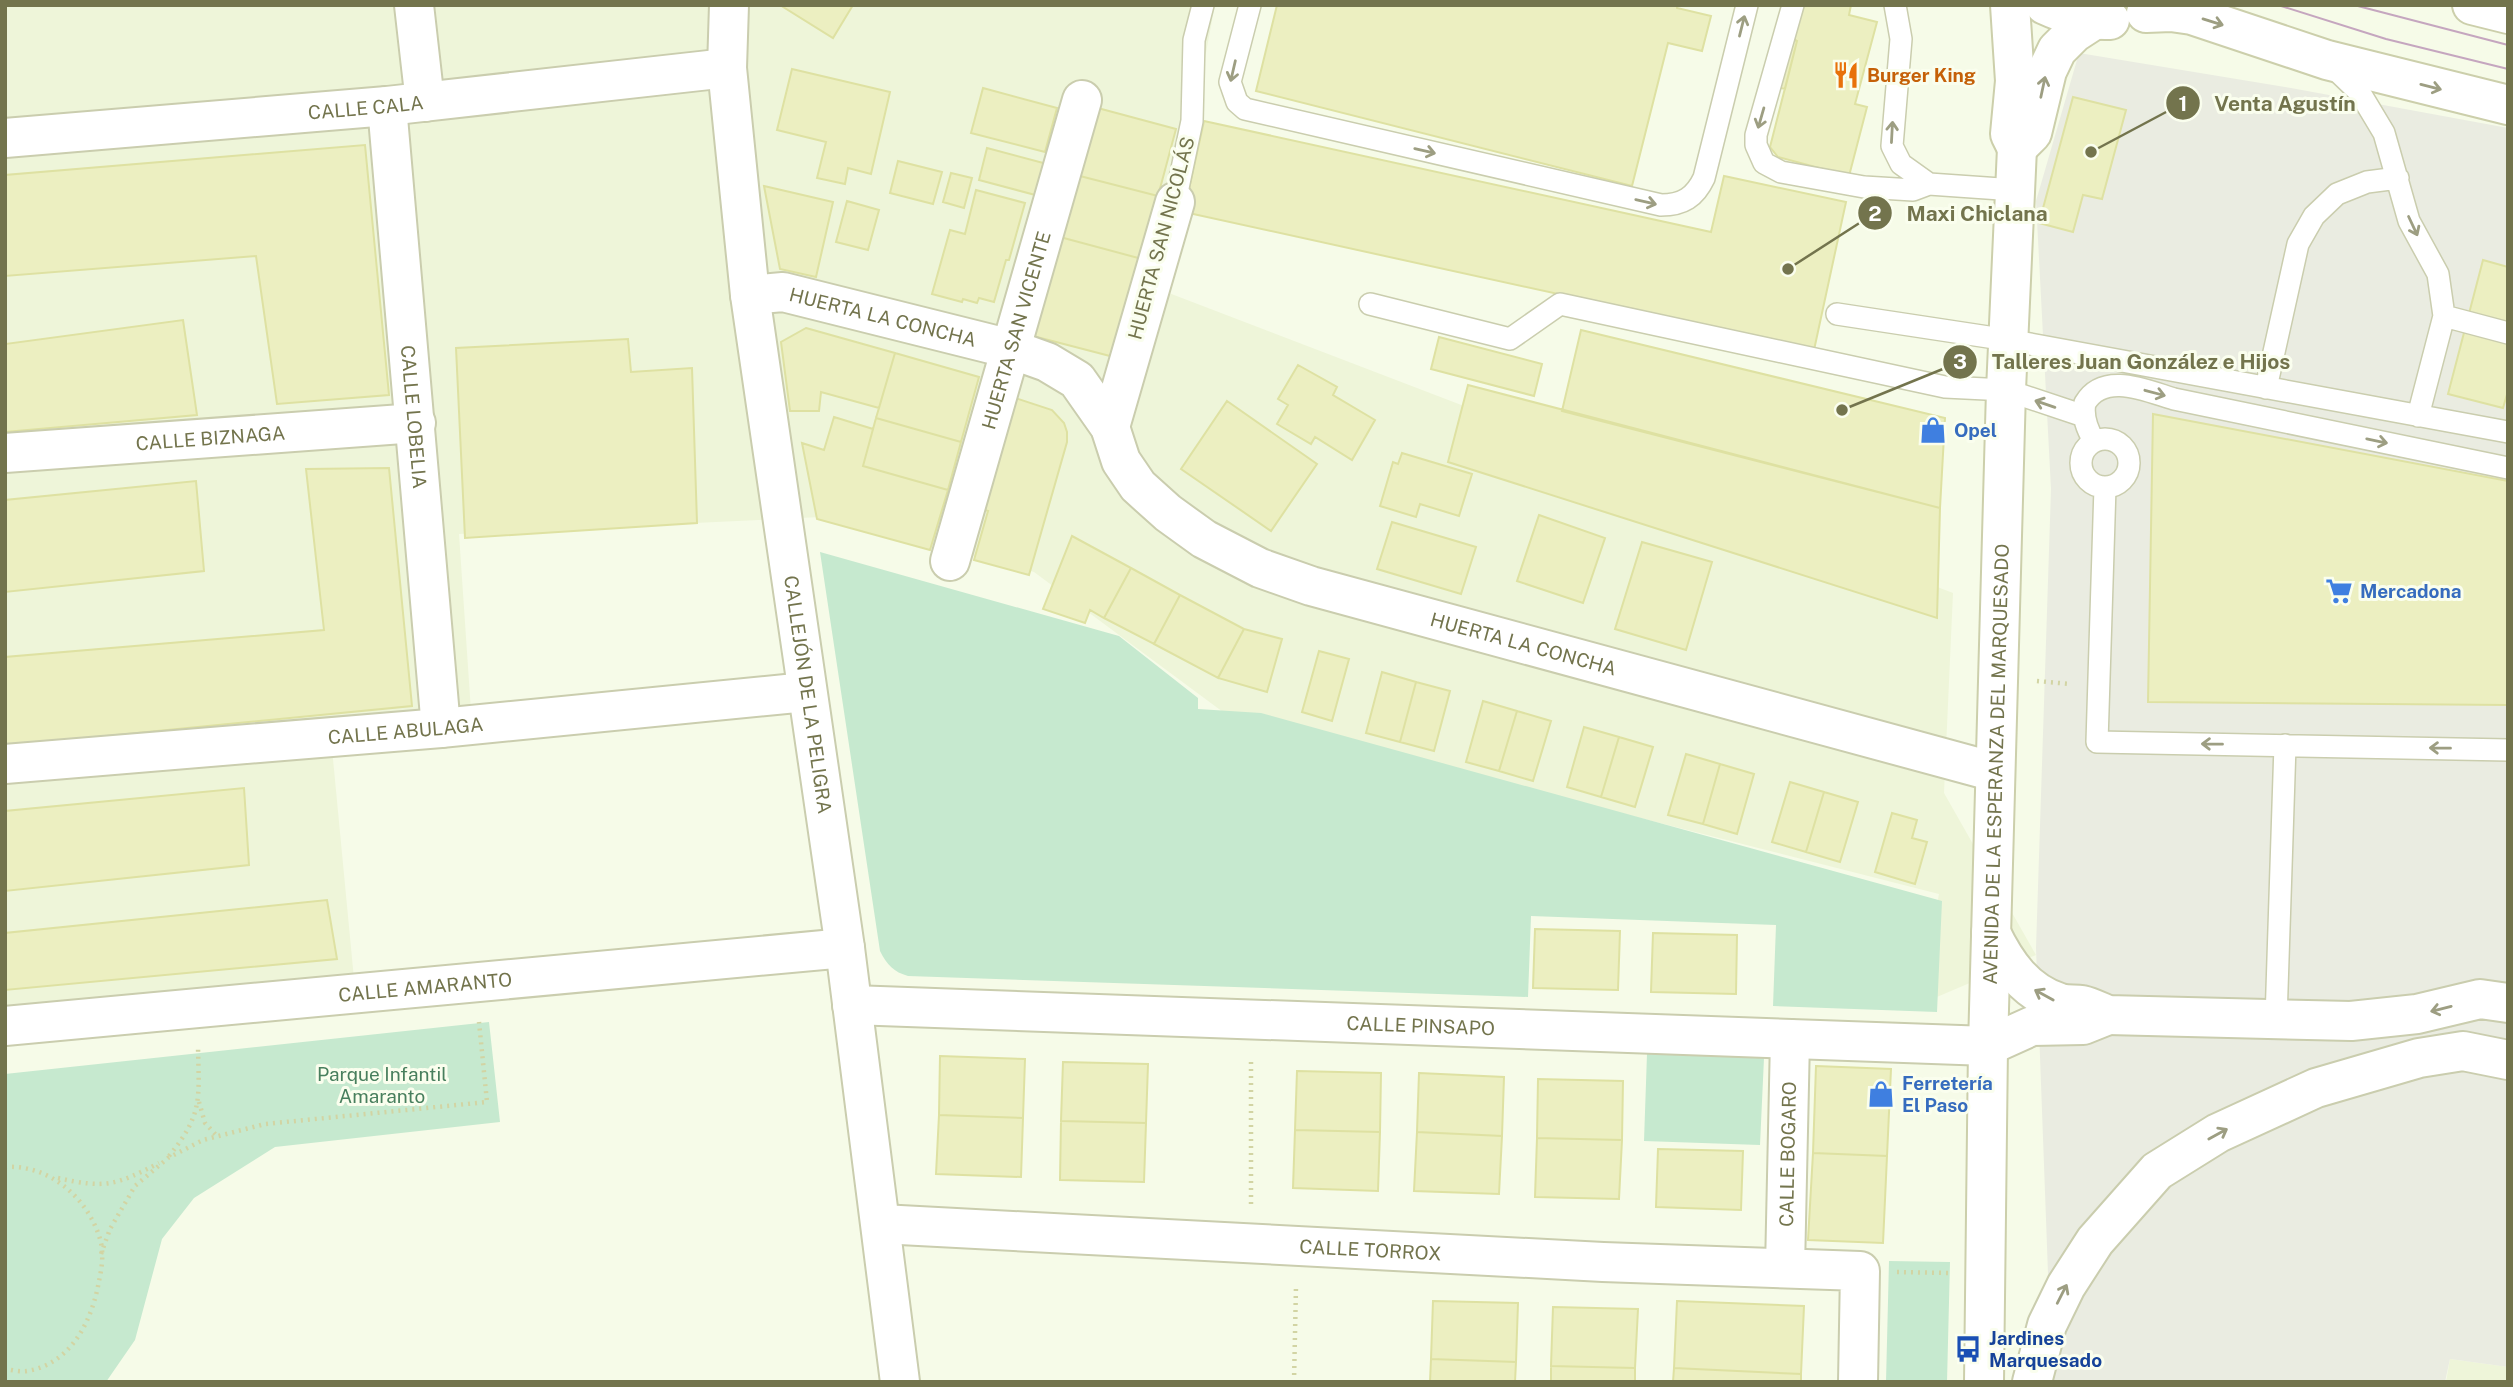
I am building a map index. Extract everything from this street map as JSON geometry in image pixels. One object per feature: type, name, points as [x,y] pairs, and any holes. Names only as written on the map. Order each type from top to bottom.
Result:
[{"type":"street","points":[[414,5],[425,102]]},
{"type":"street","name":"CALLEJÓN DE LA PELIGRA","points":[[729,5],[727,68],[750,295],[845,948],[900,1382]]},
{"type":"street","name":"AVENIDA DE LA ESPERANZA DEL MARQUESADO","points":[[1984,1382],[1987,1046],[2006,390],[2017,148],[2010,134],[2015,81],[2010,5]]},
{"type":"street","points":[[2045,5],[2069,16],[2094,20],[2121,19],[2154,9],[2192,15],[2327,60],[2508,105]]},
{"type":"street","points":[[2472,5],[2508,14]]},
{"type":"street","points":[[2017,148],[2032,133],[2047,71],[2057,50],[2074,33],[2094,20]]},
{"type":"street","name":"CALLE CALA","points":[[5,138],[387,106],[727,68]]},
{"type":"street","name":"HUERTA SAN VICENTE","points":[[950,561],[1083,100]]},
{"type":"street","name":"CALLE LOBELIA","points":[[387,106],[441,728]]},
{"type":"street","name":"HUERTA SAN NICOLÁS","points":[[1110,427],[1175,202]]},
{"type":"street","name":"HUERTA LA CONCHA","points":[[750,295],[783,292],[1011,349],[1047,362],[1077,380],[1110,427],[1121,461],[1138,486],[1168,513],[1205,539],[1260,568],[1311,586],[1995,772]]},
{"type":"street","name":"CALLE BIZNAGA","points":[[5,453],[416,423]]},
{"type":"street","name":"CALLE ABULAGA","points":[[5,764],[441,728],[806,692]]},
{"type":"street","points":[[1991,933],[2003,958],[2021,980],[2044,996],[2063,1004],[2083,1005],[2108,1015],[2351,1021],[2417,1014],[2480,999],[2508,1003]]},
{"type":"street","name":"CALLE AMARANTO","points":[[5,1026],[845,948]]},
{"type":"street","name":"CALLE PINSAPO","points":[[852,1005],[1987,1046]]},
{"type":"street","points":[[2508,1011],[2504,1033],[2508,1041]]},
{"type":"street","points":[[1987,1046],[2032,1026],[2082,1025],[2108,1015]]},
{"type":"street","points":[[2351,1021],[2463,1051],[2508,1060]]},
{"type":"street","name":"CALLE BOGARO","points":[[1785,1268],[1790,1039]]},
{"type":"street","points":[[2032,1382],[2047,1325],[2066,1286],[2095,1241],[2157,1171],[2218,1133],[2316,1088],[2419,1058],[2463,1051]]},
{"type":"street","name":"CALLE TORROX","points":[[881,1224],[1603,1262],[1860,1271],[1858,1382]]},
{"type":"lane","name":"HUERTA SAN NICOLÁS","points":[[1175,202],[1192,121],[1194,40],[1203,5]]},
{"type":"lane","points":[[1250,5],[1230,82],[1237,102],[1245,109],[1661,205],[1682,203],[1692,197],[1704,178],[1747,5]]},
{"type":"lane","points":[[1793,5],[1756,135],[1756,145],[1764,163],[1781,172],[1850,186],[1913,190],[1929,184],[2015,190]]},
{"type":"lane","points":[[1895,5],[1901,39],[1892,146],[1901,164],[1929,184]]},
{"type":"lane","points":[[2327,60],[2360,93],[2384,133],[2409,220],[2438,274],[2444,316],[2418,416]]},
{"type":"lane","points":[[2266,387],[2298,244],[2314,216],[2337,194],[2367,182],[2398,178]]},
{"type":"lane","points":[[1370,304],[1510,339],[1560,304],[1945,387],[2006,390],[2084,416]]},
{"type":"lane","points":[[1837,314],[2008,340],[2508,432]]},
{"type":"lane","points":[[2444,316],[2508,333]]},
{"type":"lane","points":[[2094,441],[2084,416],[2089,397],[2109,386],[2120,384],[2174,398],[2508,468]]},
{"type":"lane","points":[[2104,438],[2124,447],[2128,457],[2124,478],[2105,487],[2095,485],[2086,478],[2081,468],[2081,458],[2086,448],[2094,441],[2104,438]]},
{"type":"lane","points":[[2105,487],[2097,742],[2508,750]]},
{"type":"lane","points":[[2276,1020],[2285,746]]},
{"type":"path","points":[[1998,677],[2099,686]]},
{"type":"path","points":[[5,1167],[16,1166],[90,1185],[114,1184],[202,1140],[265,1124],[487,1102],[476,982]]},
{"type":"path","points":[[197,1008],[199,1101],[205,1124],[217,1136]]},
{"type":"path","points":[[1251,1244],[1252,1020]]},
{"type":"path","points":[[101,1254],[110,1229],[135,1186],[168,1158],[188,1132],[199,1101]]},
{"type":"path","points":[[5,1369],[26,1371],[49,1363],[67,1351],[84,1329],[96,1301],[102,1266],[100,1241],[89,1212],[55,1178]]},
{"type":"path","points":[[1294,1382],[1297,1246]]},
{"type":"shaded area","points":[[5,5],[1215,5],[1161,290],[1953,593],[1944,793],[2036,955],[1918,1005],[1939,894],[1223,712],[1034,572],[821,517],[459,534],[472,726],[331,738],[356,1000],[5,1029]]},
{"type":"shaded area","points":[[2079,53],[2508,128],[2508,1367],[2450,1359],[2445,1382],[2052,1382],[2036,948],[2051,489],[2036,201]]},
{"type":"shaded area","points":[[2450,1359],[2508,1367],[2508,1382],[2446,1382]]},
{"type":"green space","points":[[820,552],[1119,636],[1198,698],[1198,709],[1261,713],[1942,901],[1937,1012],[1773,1006],[1776,925],[1531,916],[1528,997],[903,974],[891,967],[880,951]]},
{"type":"green space","name":"Parque Infantil Amaranto","points":[[489,1022],[500,1122],[275,1147],[194,1198],[162,1239],[135,1340],[106,1382],[5,1382],[5,1074]]},
{"type":"green space","points":[[1647,1054],[1764,1058],[1760,1145],[1644,1141]]},
{"type":"green space","points":[[1889,1261],[1950,1262],[1947,1382],[1886,1382]]},
{"type":"building","points":[[780,5],[853,5],[833,38]]},
{"type":"building","points":[[1277,5],[1677,5],[1677,8],[1711,16],[1702,51],[1668,43],[1632,186],[1256,91]]},
{"type":"building","points":[[1802,5],[1851,5],[1849,15],[1877,22],[1855,104],[1867,107],[1849,176],[1778,157],[1770,147],[1797,41],[1794,39]]},
{"type":"building","points":[[1782,36],[1797,41],[1785,89],[1769,85]]},
{"type":"building","points":[[792,69],[890,92],[871,174],[848,168],[845,184],[817,178],[826,142],[777,130]]},
{"type":"building","points":[[983,88],[1057,108],[1045,152],[971,133]]},
{"type":"building","points":[[2073,97],[2126,110],[2102,199],[2083,195],[2073,232],[2039,223]]},
{"type":"building","points":[[1094,107],[1176,129],[1158,196],[1076,175]]},
{"type":"building","points":[[1204,121],[1711,232],[1724,176],[1846,202],[1814,350],[1184,212]]},
{"type":"building","points":[[365,145],[389,395],[277,404],[256,256],[5,276],[5,175]]},
{"type":"building","points":[[987,148],[1047,164],[1039,196],[979,180]]},
{"type":"building","points":[[898,161],[942,172],[933,204],[890,193]]},
{"type":"building","points":[[951,173],[972,178],[964,208],[943,202]]},
{"type":"building","points":[[1076,175],[1158,196],[1142,259],[1060,237]]},
{"type":"building","points":[[764,186],[833,202],[816,277],[780,269]]},
{"type":"building","points":[[976,190],[1025,203],[994,302],[979,298],[977,303],[963,299],[962,302],[932,294],[950,230],[965,234]]},
{"type":"building","points":[[847,201],[879,210],[868,250],[836,242]]},
{"type":"building","points":[[1060,237],[1142,259],[1110,356],[1033,336]]},
{"type":"building","points":[[2483,260],[2508,267],[2508,391],[2503,408],[2448,394]]},
{"type":"building","points":[[183,320],[197,415],[5,432],[5,344]]},
{"type":"building","points":[[806,328],[895,353],[879,408],[821,392],[819,411],[790,411],[781,342]]},
{"type":"building","points":[[1581,330],[1945,418],[1940,508],[1562,411]]},
{"type":"building","points":[[1439,337],[1542,364],[1534,396],[1431,369]]},
{"type":"building","points":[[628,339],[631,372],[692,368],[697,523],[465,538],[456,348]]},
{"type":"building","points":[[895,353],[979,377],[961,442],[876,418]]},
{"type":"building","points":[[1298,365],[1337,387],[1333,395],[1375,420],[1352,460],[1315,437],[1311,444],[1277,424],[1288,405],[1278,399]]},
{"type":"building","points":[[1468,385],[1940,508],[1937,618],[1448,462]]},
{"type":"building","points":[[1009,396],[1052,410],[1064,423],[1067,432],[1067,442],[1029,575],[974,560],[988,511],[978,508]]},
{"type":"building","points":[[1227,401],[1317,464],[1271,531],[1181,469]]},
{"type":"building","points":[[2153,414],[2508,481],[2508,705],[2148,702]]},
{"type":"building","points":[[834,417],[873,429],[863,466],[948,490],[930,550],[817,519],[802,443],[824,450]]},
{"type":"building","points":[[876,418],[961,442],[948,490],[863,466]]},
{"type":"building","points":[[1402,453],[1472,474],[1459,516],[1420,504],[1416,517],[1380,506],[1393,462],[1398,464]]},
{"type":"building","points":[[389,468],[412,706],[5,746],[5,657],[324,630],[306,469]]},
{"type":"building","points":[[196,481],[204,571],[5,592],[5,500]]},
{"type":"building","points":[[1539,515],[1605,538],[1583,603],[1517,581]]},
{"type":"building","points":[[1392,522],[1476,547],[1461,594],[1377,569]]},
{"type":"building","points":[[1072,536],[1131,568],[1104,618],[1090,610],[1085,623],[1043,609]]},
{"type":"building","points":[[1642,542],[1712,562],[1686,650],[1615,629]]},
{"type":"building","points":[[1131,568],[1180,595],[1154,644],[1104,618]]},
{"type":"building","points":[[1180,595],[1244,629],[1218,678],[1154,644]]},
{"type":"building","points":[[1244,629],[1282,639],[1267,692],[1218,678]]},
{"type":"building","points":[[1319,651],[1349,659],[1332,721],[1302,712]]},
{"type":"building","points":[[1382,672],[1416,682],[1400,742],[1366,733]]},
{"type":"building","points":[[1416,682],[1450,691],[1434,751],[1400,742]]},
{"type":"building","points":[[1483,701],[1517,711],[1499,771],[1466,762]]},
{"type":"building","points":[[1517,711],[1551,721],[1533,781],[1499,771]]},
{"type":"building","points":[[1584,727],[1619,737],[1601,797],[1567,787]]},
{"type":"building","points":[[1619,737],[1653,747],[1635,807],[1601,797]]},
{"type":"building","points":[[1686,754],[1720,764],[1703,824],[1668,815]]},
{"type":"building","points":[[1720,764],[1754,774],[1737,834],[1703,824]]},
{"type":"building","points":[[1790,782],[1824,792],[1806,852],[1772,842]]},
{"type":"building","points":[[244,788],[249,865],[5,891],[5,811]]},
{"type":"building","points":[[1824,792],[1858,802],[1840,862],[1806,852]]},
{"type":"building","points":[[1892,813],[1917,820],[1912,838],[1927,842],[1915,884],[1875,872]]},
{"type":"building","points":[[327,900],[337,959],[5,990],[5,933]]},
{"type":"building","points":[[1535,929],[1620,931],[1618,990],[1533,988]]},
{"type":"building","points":[[1653,933],[1737,935],[1736,994],[1651,992]]},
{"type":"building","points":[[940,1056],[1025,1059],[1023,1118],[939,1115]]},
{"type":"building","points":[[1063,1062],[1148,1064],[1146,1123],[1061,1121]]},
{"type":"building","points":[[1816,1066],[1891,1069],[1887,1156],[1813,1153]]},
{"type":"building","points":[[1297,1071],[1381,1073],[1380,1132],[1295,1130]]},
{"type":"building","points":[[1419,1073],[1504,1077],[1502,1136],[1417,1132]]},
{"type":"building","points":[[1538,1079],[1623,1081],[1622,1140],[1537,1138]]},
{"type":"building","points":[[939,1115],[1023,1118],[1021,1177],[936,1174]]},
{"type":"building","points":[[1061,1121],[1146,1123],[1144,1182],[1060,1180]]},
{"type":"building","points":[[1295,1130],[1380,1132],[1378,1191],[1293,1188]]},
{"type":"building","points":[[1417,1132],[1502,1136],[1499,1194],[1414,1191]]},
{"type":"building","points":[[1537,1138],[1622,1140],[1619,1199],[1535,1197]]},
{"type":"building","points":[[1658,1149],[1743,1151],[1741,1210],[1656,1207]]},
{"type":"building","points":[[1813,1153],[1887,1156],[1883,1243],[1808,1240]]},
{"type":"building","points":[[1433,1301],[1518,1303],[1516,1362],[1431,1359]]},
{"type":"building","points":[[1677,1301],[1804,1306],[1801,1374],[1674,1368]]},
{"type":"building","points":[[1553,1307],[1638,1309],[1635,1368],[1551,1366]]},
{"type":"building","points":[[1431,1359],[1516,1362],[1515,1382],[1430,1382]]},
{"type":"building","points":[[1551,1366],[1635,1368],[1635,1382],[1551,1382]]},
{"type":"building","points":[[1674,1368],[1801,1374],[1801,1382],[1673,1382]]},
{"type":"tram line","points":[[2278,5],[2386,39],[2508,69]]},
{"type":"tram line","points":[[2354,5],[2508,45]]},
{"type":"place","name":"Burger King","points":[[1846,75]]},
{"type":"place","name":"Venta Agustín","points":[[2091,152]]},
{"type":"place","name":"Maxi Chiclana","points":[[1788,269]]},
{"type":"place","name":"Talleres Juan González e Hijos","points":[[1842,410]]},
{"type":"place","name":"Opel","points":[[1933,430]]},
{"type":"place","name":"Mercadona","points":[[2339,591]]},
{"type":"place","name":"Ferretería El Paso","points":[[1881,1094]]},
{"type":"place","name":"Jardines Marquesado","points":[[1968,1349]]}]
